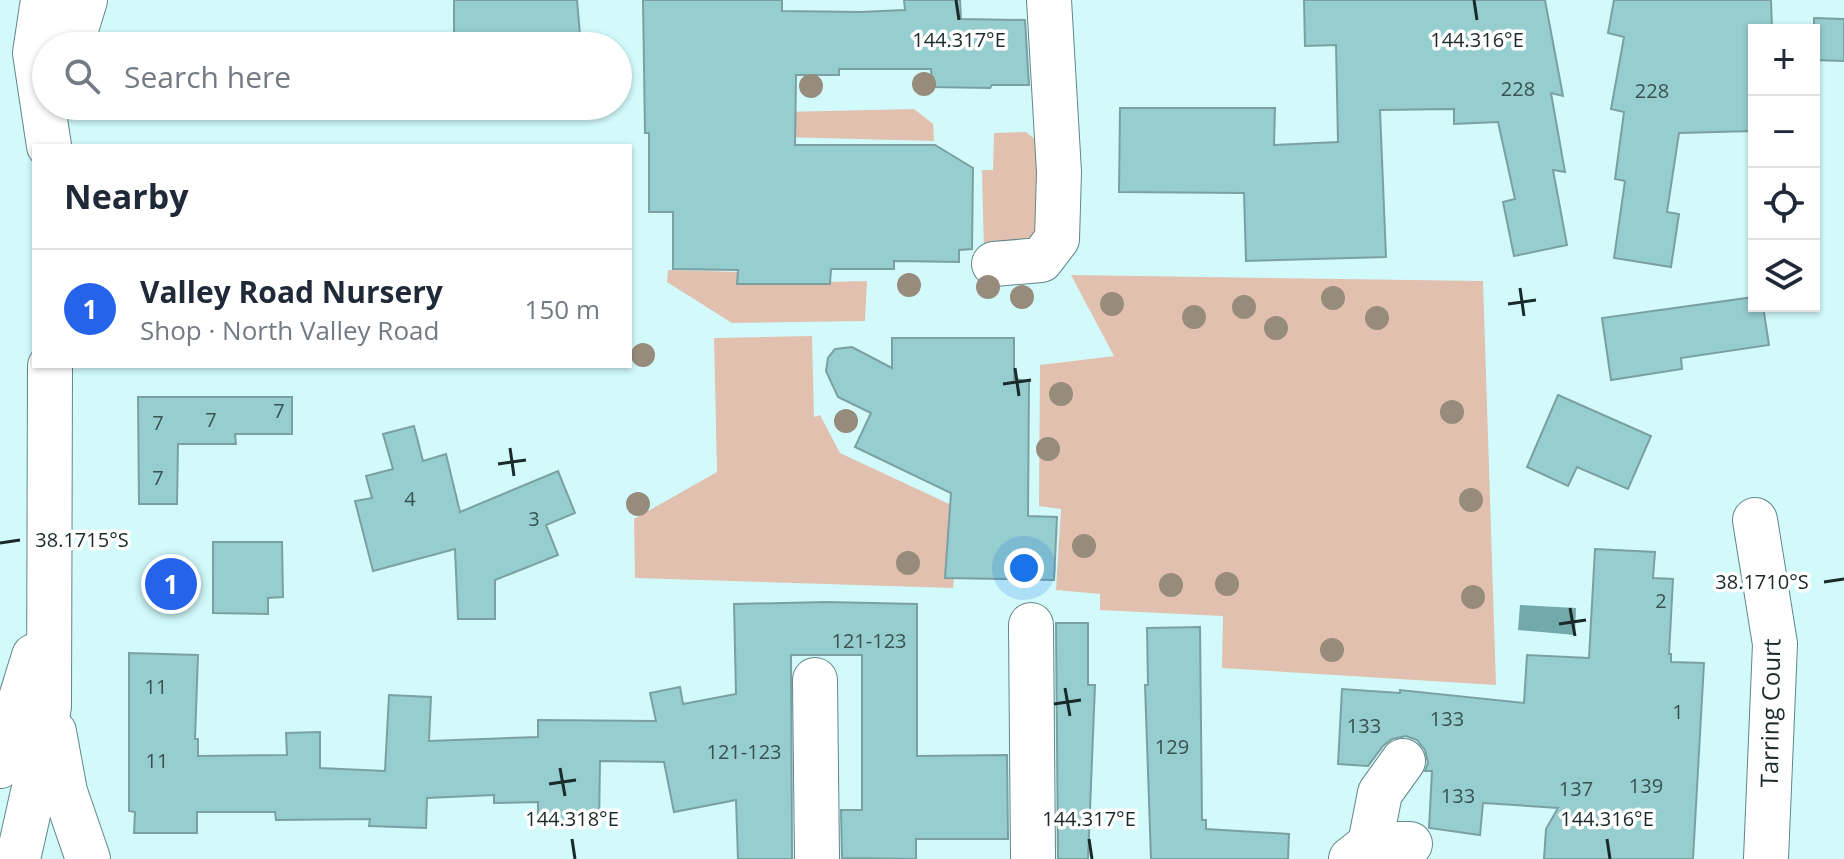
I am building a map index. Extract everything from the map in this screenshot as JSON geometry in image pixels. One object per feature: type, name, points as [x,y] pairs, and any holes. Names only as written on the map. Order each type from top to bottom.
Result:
[{"type":"main road","points":[[24,0],[41,32]]},
{"type":"main road","points":[[37,32],[43,0]]},
{"type":"main road","points":[[67,32],[85,0]]},
{"type":"main road","points":[[994,264],[1041,260],[1057,239],[1059,172],[1049,0]]},
{"type":"main road","points":[[51,144],[52,120]]},
{"type":"main road","points":[[52,144],[58,120]]},
{"type":"main road","points":[[18,859],[49,706],[50,368]]},
{"type":"main road","name":"Tarring Court","points":[[1755,520],[1775,644],[1766,859]]},
{"type":"main road","points":[[0,766],[50,604]]},
{"type":"main road","points":[[1031,625],[1033,859]]},
{"type":"main road","points":[[815,680],[817,859]]},
{"type":"main road","points":[[49,706],[65,792],[88,859]]},
{"type":"main road","points":[[1377,849],[1380,793],[1403,761]]},
{"type":"main road","points":[[45,859],[71,859]]},
{"type":"shaded area","points":[[914,109],[933,124],[934,141],[783,137],[783,112]]},
{"type":"shaded area","points":[[1026,132],[1050,151],[1049,237],[984,252],[982,170],[993,170],[994,133]]},
{"type":"shaded area","points":[[668,270],[738,272],[738,284],[867,281],[865,321],[732,323],[667,282]]},
{"type":"shaded area","points":[[1071,275],[1483,281],[1496,685],[1222,668],[1223,616],[1100,610],[1100,594],[1056,590],[1061,509],[1039,506],[1040,365],[1114,356]]},
{"type":"shaded area","points":[[812,336],[814,417],[820,415],[840,453],[960,509],[953,588],[635,578],[634,519],[717,472],[714,338]]},
{"type":"water","points":[[1520,605],[1576,608],[1575,635],[1518,630]]},
{"type":"building","points":[[454,0],[577,0],[580,32],[454,32]]},
{"type":"building","points":[[643,0],[782,0],[782,11],[860,12],[905,10],[904,0],[960,0],[961,19],[1025,20],[1029,85],[932,87],[931,69],[839,69],[839,75],[796,75],[795,145],[935,145],[973,168],[972,249],[959,250],[959,262],[894,261],[894,269],[831,269],[830,284],[737,284],[738,270],[673,269],[673,212],[649,212]]},
{"type":"building","points":[[1304,0],[1545,0],[1563,96],[1551,93],[1565,172],[1553,170],[1567,245],[1514,256],[1503,202],[1515,199],[1498,122],[1454,124],[1454,109],[1380,110],[1386,257],[1246,261],[1244,193],[1119,192],[1120,108],[1275,108],[1274,145],[1338,142],[1336,45],[1305,46]]},
{"type":"building","points":[[1614,0],[1771,0],[1772,24],[1748,24],[1748,131],[1679,133],[1667,212],[1679,214],[1671,267],[1614,258],[1625,181],[1615,179],[1624,112],[1611,109],[1624,37],[1608,33]]},
{"type":"building","points":[[1814,18],[1844,19],[1844,61],[1820,60],[1820,24],[1814,24]]},
{"type":"building","points":[[1748,298],[1748,312],[1764,312],[1769,345],[1681,358],[1682,369],[1611,380],[1602,318]]},
{"type":"building","points":[[892,338],[1014,338],[1014,379],[1029,381],[1028,516],[1057,517],[1054,580],[945,578],[951,493],[855,447],[871,413],[838,397],[826,371],[828,358],[835,349],[852,347],[892,368]]},
{"type":"building","points":[[1558,395],[1651,436],[1628,489],[1577,467],[1568,486],[1527,467]]},
{"type":"building","points":[[138,397],[292,397],[292,434],[235,434],[236,444],[178,444],[177,504],[139,504]]},
{"type":"building","points":[[414,426],[423,461],[446,454],[460,512],[558,471],[575,513],[546,525],[558,555],[495,580],[495,619],[458,619],[455,549],[373,571],[355,501],[372,498],[366,476],[393,469],[383,434]]},
{"type":"building","points":[[213,542],[282,542],[283,597],[268,598],[268,614],[213,613]]},
{"type":"building","points":[[1595,549],[1655,552],[1653,578],[1673,579],[1671,662],[1704,663],[1693,859],[1544,859],[1546,829],[1558,808],[1483,803],[1480,835],[1429,828],[1432,771],[1425,771],[1428,763],[1425,750],[1417,740],[1406,736],[1392,739],[1383,746],[1368,766],[1338,764],[1342,689],[1400,693],[1400,690],[1524,703],[1527,655],[1589,658]]},
{"type":"building","points":[[734,604],[917,604],[917,756],[1007,755],[1008,839],[916,839],[916,859],[842,858],[841,810],[862,810],[862,655],[791,655],[792,859],[738,859],[736,800],[674,812],[664,762],[600,761],[599,823],[538,823],[538,802],[494,803],[494,795],[427,798],[426,828],[369,826],[370,819],[276,820],[275,812],[197,812],[197,833],[134,833],[135,812],[129,811],[129,653],[198,655],[195,739],[198,739],[198,756],[287,755],[286,733],[320,732],[320,768],[385,771],[389,695],[431,697],[429,741],[538,737],[538,720],[656,721],[650,693],[680,687],[683,704],[736,694]]},
{"type":"building","points":[[1056,623],[1088,623],[1088,685],[1095,685],[1088,859],[1058,859]]},
{"type":"building","points":[[1200,627],[1202,820],[1206,820],[1206,829],[1289,834],[1288,859],[1151,859],[1145,685],[1148,685],[1147,628]]},
{"type":"place","name":"Valley Road Nursery","points":[[171,584]]}]
